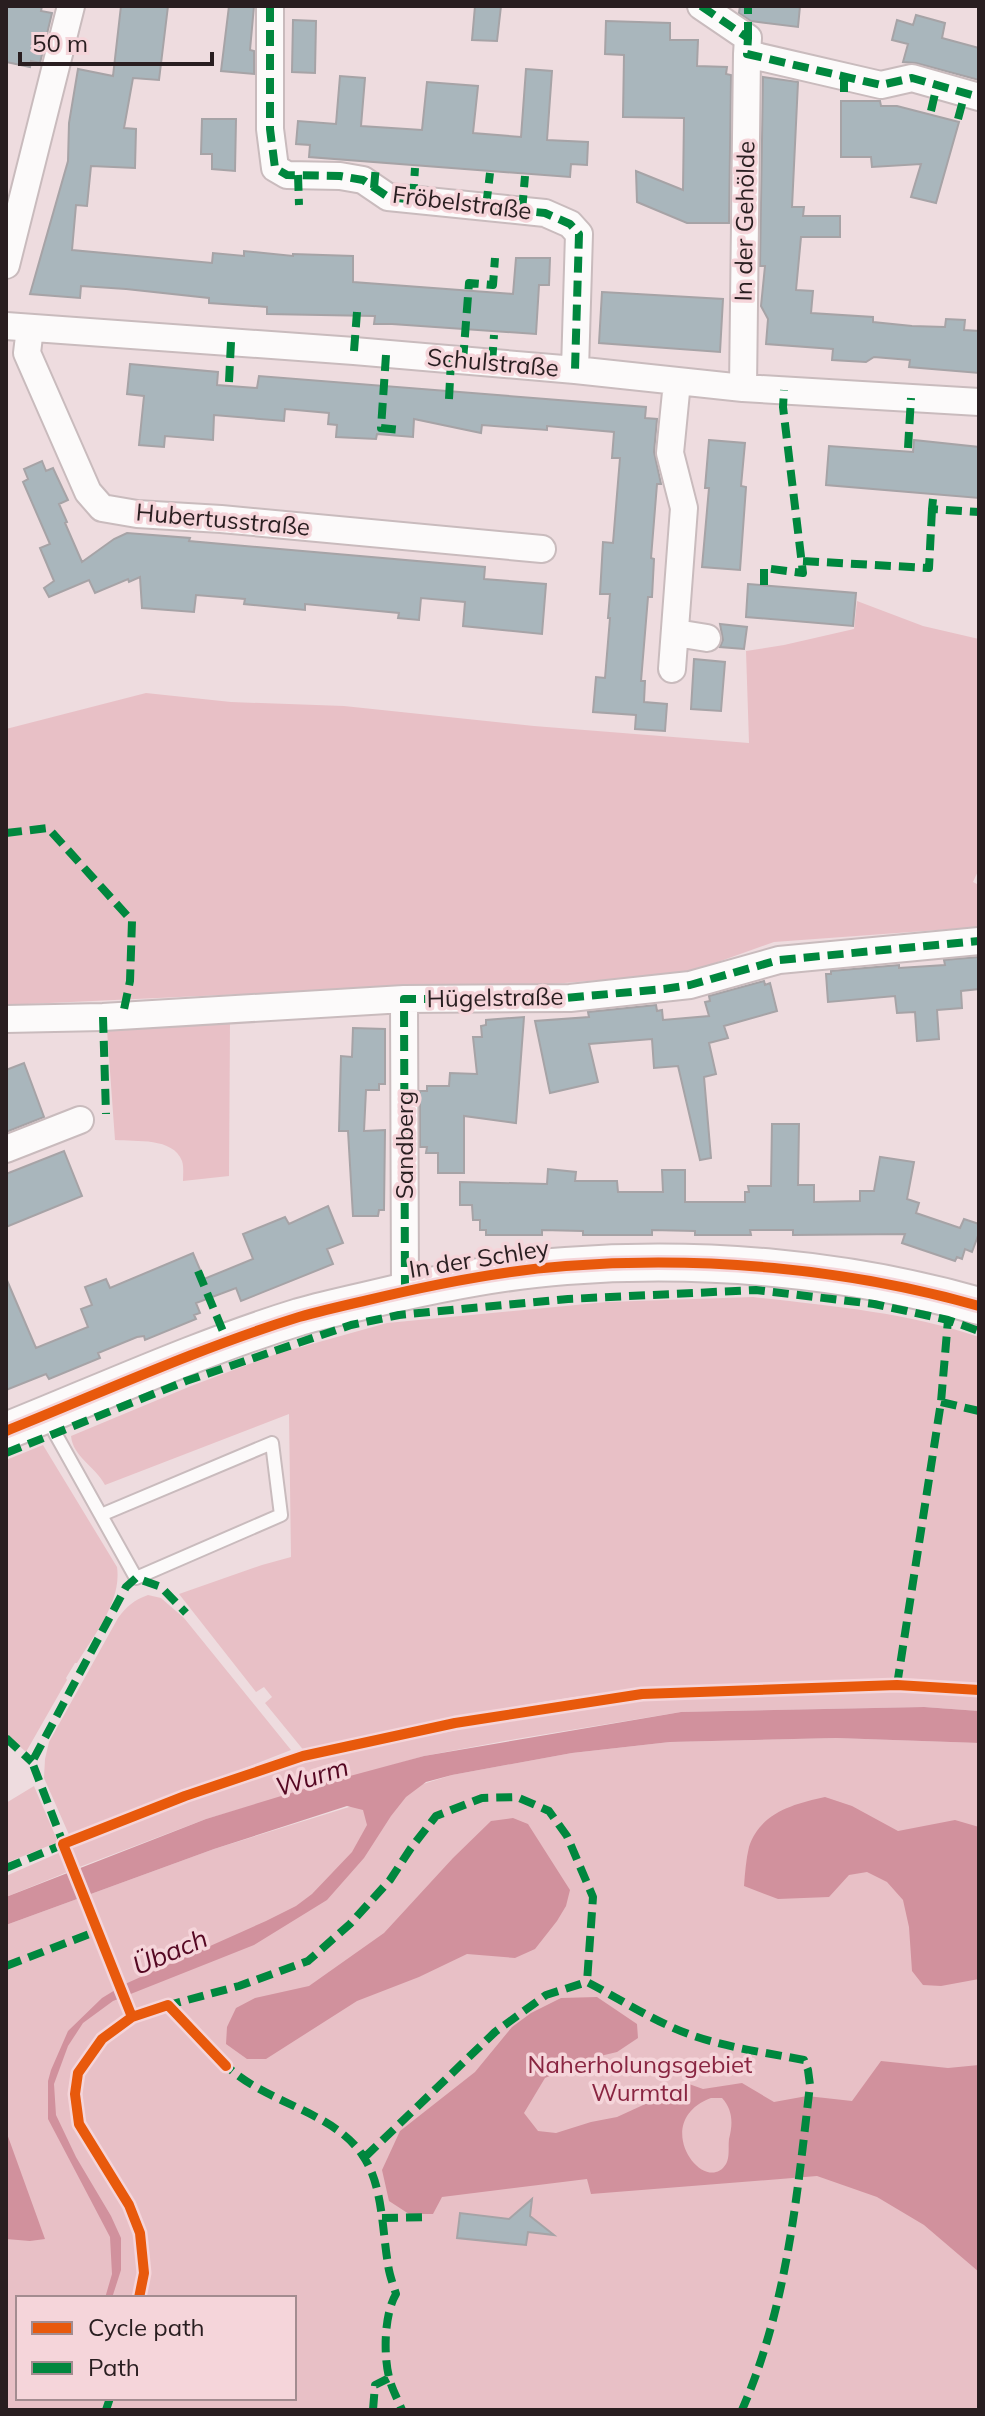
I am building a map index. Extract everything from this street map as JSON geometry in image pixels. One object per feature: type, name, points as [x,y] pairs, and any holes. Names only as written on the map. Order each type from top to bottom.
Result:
[{"type":"street","points":[[6,265],[71,6]]},
{"type":"street","name":"Fröbelstraße","points":[[270,6],[270,129],[275,168],[287,175],[340,176],[363,180],[388,197],[545,213],[570,224],[579,234],[575,370]]},
{"type":"street","points":[[701,6],[748,38],[747,54],[881,85],[912,78],[979,97]]},
{"type":"street","name":"In der Gehölde","points":[[743,388],[747,54]]},
{"type":"street","name":"Schulstraße","points":[[18,327],[575,370],[743,388],[979,402]]},
{"type":"street","name":"Hubertusstraße","points":[[18,327],[88,492],[102,508],[137,514],[542,549]]},
{"type":"street","points":[[672,669],[684,508],[670,453],[677,382]]},
{"type":"street","points":[[676,633],[707,638]]},
{"type":"street","name":"Hügelstraße","points":[[6,1019],[103,1017],[404,999],[554,999],[690,985],[779,960],[979,941]]},
{"type":"street","name":"Sandberg","points":[[404,999],[405,1291]]},
{"type":"street","points":[[6,1149],[80,1120]]},
{"type":"street","name":"In der Schley","points":[[6,1431],[227,1341],[301,1316],[405,1291],[564,1266],[669,1263],[771,1268],[865,1279],[979,1306]]},
{"type":"lane","points":[[46,1415],[101,1515],[136,1578],[281,1515],[272,1443],[101,1515]]},
{"type":"green space","points":[[857,601],[923,626],[979,639],[979,869],[973,882],[979,885],[979,927],[774,942],[687,973],[515,987],[256,999],[244,994],[6,1005],[6,729],[146,693],[231,702],[344,706],[534,726],[749,743],[746,651],[854,629]]},
{"type":"green space","points":[[230,1023],[229,1176],[183,1181],[182,1161],[171,1148],[153,1142],[115,1140],[107,1030]]},
{"type":"green space","points":[[753,1297],[924,1321],[979,1337],[979,1711],[924,1707],[681,1712],[516,1739],[424,1756],[206,1819],[77,1868],[69,1849],[191,1799],[302,1762],[515,1718],[638,1701],[751,1695],[752,1685],[631,1690],[537,1703],[305,1752],[265,1703],[272,1697],[264,1687],[256,1692],[179,1594],[291,1557],[289,1414],[105,1485],[80,1456],[71,1436],[276,1354],[387,1323],[607,1302]]},
{"type":"green space","points":[[43,1445],[117,1567],[117,1580],[105,1617],[66,1678],[26,1752],[6,1734],[6,1460]]},
{"type":"green space","points":[[148,1595],[161,1598],[184,1618],[291,1750],[70,1837],[44,1778],[49,1742],[118,1618],[131,1604]]},
{"type":"green space","name":"Naherholungsgebiet Wurmtal","points":[[836,1738],[979,1743],[979,2410],[6,2410],[6,1925],[214,1849],[452,1775],[572,1753],[670,1742]]},
{"type":"green space","points":[[34,1786],[58,1842],[6,1863],[6,1803]]},
{"type":"green space","points":[[63,1851],[70,1871],[6,1897],[6,1876]]},
{"type":"shaded area","points":[[924,1707],[979,1711],[979,1743],[836,1738],[670,1742],[572,1753],[426,1782],[406,1797],[364,1858],[327,1900],[254,1945],[113,2001],[83,2023],[68,2046],[54,2084],[56,2115],[121,2238],[121,2270],[113,2296],[106,2296],[112,2274],[110,2237],[48,2119],[48,2081],[68,2031],[102,1998],[125,1984],[296,1906],[312,1894],[352,1852],[367,1825],[363,1810],[347,1806],[214,1849],[6,1925],[6,1897],[206,1819],[324,1783],[424,1756],[681,1712]]},
{"type":"shaded area","points":[[825,1797],[852,1806],[898,1831],[955,1820],[979,1827],[979,1979],[941,1986],[923,1985],[912,1971],[909,1927],[903,1900],[887,1882],[867,1872],[849,1875],[829,1897],[778,1899],[744,1886],[749,1847],[761,1826],[790,1807]]},
{"type":"shaded area","points":[[513,1818],[528,1824],[570,1890],[566,1906],[535,1949],[515,1958],[467,1954],[357,2001],[266,2059],[247,2059],[226,2044],[227,2027],[236,2008],[255,1998],[309,1986],[384,1933],[491,1821]]},
{"type":"shaded area","points":[[597,1997],[637,2024],[638,2038],[617,2052],[592,2058],[545,2078],[524,2113],[538,2131],[556,2133],[617,2117],[689,2084],[703,2089],[742,2083],[774,2102],[807,2096],[852,2101],[881,2061],[948,2068],[979,2065],[979,2272],[924,2225],[877,2197],[817,2176],[591,2194],[587,2179],[442,2197],[433,2214],[409,2214],[389,2201],[382,2170],[400,2131],[475,2072],[512,2027],[561,1998]],"holes":[[[711,2098],[722,2098],[731,2117],[728,2158],[717,2172],[706,2171],[695,2164],[687,2153],[683,2138],[684,2123],[693,2109]]]},
{"type":"shaded area","points":[[6,2131],[45,2239],[6,2239]]},
{"type":"building","points":[[6,6],[42,6],[41,11],[52,13],[40,63],[31,61],[30,67],[6,62]]},
{"type":"building","points":[[121,6],[168,6],[159,80],[133,78],[124,128],[136,129],[135,168],[91,166],[87,206],[76,205],[72,250],[212,263],[213,253],[244,256],[244,251],[293,256],[353,256],[353,282],[513,294],[516,258],[550,258],[549,285],[539,285],[536,334],[374,324],[375,316],[267,314],[267,307],[209,303],[209,298],[126,289],[81,286],[80,298],[30,294],[68,161],[69,123],[78,69],[113,76]]},
{"type":"building","points":[[229,6],[254,6],[250,50],[254,51],[254,74],[221,71]]},
{"type":"building","points":[[475,6],[501,6],[497,41],[472,40]]},
{"type":"building","points":[[740,6],[800,6],[798,27],[751,21],[739,13]]},
{"type":"building","points":[[916,15],[945,23],[942,38],[979,48],[979,80],[903,62],[908,44],[892,40],[897,20],[913,25]]},
{"type":"building","points":[[293,20],[316,21],[315,73],[292,72]]},
{"type":"building","points":[[606,21],[670,23],[670,40],[698,40],[697,66],[727,67],[726,74],[731,75],[729,223],[687,223],[637,202],[636,171],[683,190],[684,118],[623,117],[624,55],[605,54]]},
{"type":"building","points":[[526,69],[552,71],[547,140],[588,142],[587,165],[571,164],[570,177],[309,157],[310,145],[296,144],[298,121],[336,124],[340,76],[365,78],[361,126],[422,130],[427,82],[478,86],[473,133],[521,137]]},
{"type":"building","points":[[763,77],[798,82],[792,207],[804,207],[803,216],[840,216],[840,237],[801,237],[796,290],[813,291],[811,313],[873,317],[873,322],[912,326],[945,327],[946,319],[965,320],[964,330],[979,331],[979,373],[909,367],[910,360],[874,357],[866,362],[832,360],[833,349],[766,344],[768,319],[761,306],[765,266],[760,266]]},
{"type":"building","points":[[841,101],[880,101],[881,106],[897,106],[959,122],[936,203],[911,197],[921,164],[872,167],[871,157],[841,157]]},
{"type":"building","points":[[202,119],[236,119],[235,171],[212,169],[212,154],[201,154]]},
{"type":"building","points":[[602,292],[723,299],[720,352],[599,343]]},
{"type":"building","points":[[130,364],[218,372],[217,385],[257,388],[259,376],[646,407],[645,418],[657,419],[654,452],[661,484],[657,484],[651,558],[654,559],[652,597],[648,597],[641,681],[645,681],[644,702],[667,704],[665,731],[635,729],[636,715],[593,712],[596,677],[605,678],[610,618],[610,594],[600,594],[603,542],[613,543],[620,458],[612,458],[614,432],[547,426],[547,430],[482,425],[481,433],[414,419],[413,437],[377,434],[376,439],[336,437],[337,425],[328,424],[329,413],[285,409],[284,421],[214,415],[213,440],[165,436],[164,447],[139,445],[144,396],[127,394]]},
{"type":"building","points":[[709,440],[745,443],[741,486],[746,487],[740,570],[702,567],[709,488],[705,488]]},
{"type":"building","points":[[914,440],[979,447],[979,498],[826,485],[829,446],[913,452]]},
{"type":"building","points":[[42,461],[46,471],[53,468],[68,500],[59,504],[82,562],[127,533],[485,567],[484,579],[546,584],[542,634],[463,626],[465,602],[421,598],[419,620],[398,618],[399,613],[305,604],[305,610],[244,604],[245,599],[196,595],[194,612],[142,608],[140,577],[95,593],[89,580],[49,597],[44,588],[54,581],[40,548],[50,544],[23,482],[28,479],[24,469]]},
{"type":"building","points":[[748,584],[856,593],[853,626],[746,617]]},
{"type":"building","points":[[720,624],[747,627],[744,649],[720,647],[723,640]]},
{"type":"building","points":[[694,659],[725,662],[721,711],[691,709]]},
{"type":"building","points":[[979,957],[979,989],[961,991],[962,1008],[937,1010],[939,1039],[917,1041],[915,1012],[897,1013],[895,996],[828,1002],[826,974],[831,974],[831,971],[899,965],[899,968],[945,965],[944,960]]},
{"type":"building","points":[[764,981],[765,985],[770,983],[777,1011],[724,1026],[728,1038],[709,1043],[716,1074],[704,1077],[711,1158],[700,1160],[678,1066],[654,1068],[652,1039],[589,1044],[598,1082],[550,1093],[535,1021],[589,1017],[588,1012],[656,1005],[657,1011],[662,1010],[663,1020],[709,1016],[705,1002],[710,1001],[709,996]]},
{"type":"building","points":[[524,1017],[516,1123],[464,1116],[464,1173],[438,1173],[438,1153],[426,1153],[427,1147],[420,1147],[420,1091],[427,1091],[427,1086],[449,1086],[450,1073],[477,1074],[473,1037],[482,1037],[481,1026],[486,1025],[486,1020]]},
{"type":"building","points":[[353,1028],[385,1029],[385,1084],[379,1084],[379,1090],[366,1090],[364,1131],[385,1130],[384,1210],[379,1210],[378,1216],[353,1216],[348,1131],[339,1131],[341,1056],[352,1057]]},
{"type":"building","points":[[24,1063],[44,1117],[6,1132],[6,1070]]},
{"type":"building","points":[[772,1124],[799,1124],[798,1185],[814,1185],[814,1202],[860,1201],[860,1191],[874,1191],[880,1157],[914,1162],[907,1199],[919,1203],[916,1213],[960,1228],[964,1219],[979,1224],[972,1252],[965,1249],[962,1259],[957,1257],[955,1261],[902,1243],[905,1234],[793,1235],[793,1230],[750,1230],[751,1235],[695,1235],[695,1231],[652,1230],[652,1235],[583,1235],[583,1231],[542,1230],[542,1235],[486,1235],[486,1230],[480,1230],[480,1220],[473,1220],[472,1205],[460,1205],[460,1182],[547,1184],[548,1169],[576,1172],[575,1181],[617,1181],[618,1192],[663,1192],[662,1170],[685,1170],[685,1202],[745,1202],[748,1186],[771,1186]]},
{"type":"building","points":[[64,1151],[82,1196],[6,1227],[6,1174]]},
{"type":"building","points":[[328,1206],[343,1243],[327,1249],[333,1264],[241,1301],[236,1288],[196,1303],[200,1313],[194,1315],[196,1319],[145,1340],[144,1336],[137,1337],[98,1353],[100,1358],[49,1379],[46,1374],[6,1390],[6,1278],[36,1348],[88,1327],[81,1309],[92,1305],[85,1287],[106,1279],[110,1288],[193,1253],[204,1279],[253,1259],[243,1234],[285,1217],[289,1224]]},
{"type":"building","points":[[532,2199],[530,2216],[554,2235],[528,2232],[526,2245],[457,2238],[460,2213],[509,2219]]},
{"type":"marked path","points":[[270,6],[270,129],[275,168],[287,175],[340,176],[363,180],[388,197],[545,213],[570,224],[579,234],[575,370]]},
{"type":"marked path","points":[[701,6],[748,38],[747,54],[881,85],[912,78],[979,97]]},
{"type":"marked path","points":[[748,6],[748,38]]},
{"type":"marked path","points":[[844,76],[844,98]]},
{"type":"marked path","points":[[931,111],[937,85]]},
{"type":"marked path","points":[[958,119],[965,93]]},
{"type":"marked path","points":[[374,188],[376,165]]},
{"type":"marked path","points":[[413,200],[415,168]]},
{"type":"marked path","points":[[486,207],[490,173]]},
{"type":"marked path","points":[[298,175],[299,205]]},
{"type":"marked path","points":[[522,211],[525,176]]},
{"type":"marked path","points":[[463,361],[469,283],[493,285],[495,258]]},
{"type":"marked path","points":[[354,351],[357,312]]},
{"type":"marked path","points":[[492,363],[494,335]]},
{"type":"marked path","points":[[229,382],[231,342]]},
{"type":"marked path","points":[[386,355],[381,428],[402,430]]},
{"type":"marked path","points":[[449,399],[451,360]]},
{"type":"marked path","points":[[764,585],[764,568],[803,573],[783,407],[784,390]]},
{"type":"marked path","points":[[908,448],[911,398]]},
{"type":"marked path","points":[[933,499],[932,509],[979,512]]},
{"type":"marked path","points":[[803,561],[929,568],[932,509]]},
{"type":"marked path","points":[[6,833],[48,828],[132,921],[130,981],[123,1014]]},
{"type":"marked path","points":[[405,1291],[404,999],[554,999],[664,989],[690,985],[779,960],[979,941]]},
{"type":"marked path","points":[[103,1017],[106,1114]]},
{"type":"marked path","points":[[198,1271],[227,1341]]},
{"type":"marked path","points":[[6,1453],[186,1381],[351,1325],[399,1315],[568,1299],[756,1290],[874,1304],[948,1320],[979,1331]]},
{"type":"marked path","points":[[897,1685],[941,1402],[948,1320]]},
{"type":"marked path","points":[[941,1402],[979,1411]]},
{"type":"marked path","points":[[65,1848],[32,1762],[126,1587],[136,1578],[161,1587],[186,1613]]},
{"type":"marked path","points":[[6,1738],[32,1762]]},
{"type":"marked path","points":[[165,2006],[239,1986],[308,1961],[350,1924],[390,1880],[436,1816],[482,1798],[517,1797],[549,1811],[567,1836],[593,1897],[587,1982]]},
{"type":"marked path","points":[[6,1868],[69,1842]]},
{"type":"marked path","points":[[6,1966],[97,1931]]},
{"type":"marked path","points":[[365,2157],[495,2032],[546,1995],[587,1982],[680,2031],[735,2047],[804,2060],[810,2085],[788,2250],[770,2331],[742,2410]]},
{"type":"marked path","points":[[221,2060],[255,2087],[334,2127],[350,2140],[370,2168],[381,2208],[389,2268],[396,2294],[389,2313],[386,2348],[390,2381],[402,2410]]},
{"type":"marked path","points":[[382,2218],[429,2217]]},
{"type":"marked path","points":[[373,2410],[375,2385],[389,2378]]},
{"type":"marked path","points":[[106,2410],[109,2400]]},
{"type":"cycle path","points":[[6,1431],[188,1356],[299,1317],[414,1289],[515,1271],[618,1263],[722,1264],[878,1282],[979,1306]]},
{"type":"cycle path","points":[[132,2017],[63,1844],[185,1796],[303,1756],[455,1723],[642,1694],[897,1685],[979,1690]]},
{"type":"cycle path","points":[[139,2296],[144,2273],[140,2233],[129,2205],[79,2124],[75,2094],[78,2073],[102,2039],[132,2017],[168,2005],[226,2066]]},
{"type":"water label","name":"Wurm","points":[[312,1777]]},
{"type":"water label","name":"Übach","points":[[170,1952]]}]
